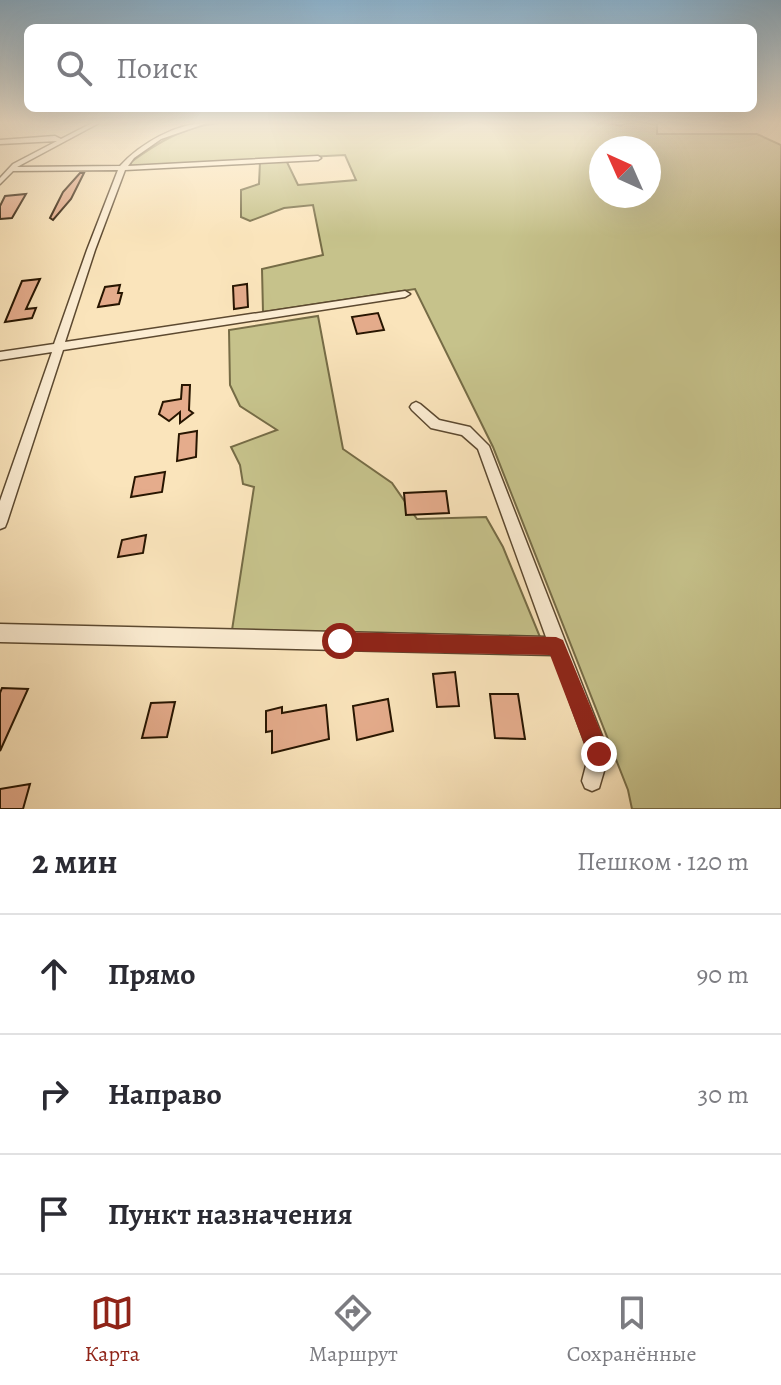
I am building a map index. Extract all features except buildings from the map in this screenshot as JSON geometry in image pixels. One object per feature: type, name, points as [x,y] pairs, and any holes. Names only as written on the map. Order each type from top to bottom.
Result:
[{"type":"street","points":[[0,182],[12,169],[27,161]]},
{"type":"street","points":[[0,522],[122,168],[129,161]]},
{"type":"street","points":[[12,169],[122,168],[264,161]]},
{"type":"street","points":[[0,356],[405,294]]},
{"type":"street","points":[[416,407],[435,424],[466,431],[483,446],[599,754],[592,781]]},
{"type":"street","points":[[0,633],[556,646]]},
{"type":"shaded area","points":[[133,161],[233,161],[130,166]]},
{"type":"shaded area","points":[[286,161],[298,185],[356,180],[348,161],[589,161],[589,208],[661,208],[661,161],[781,161],[781,809],[632,809],[628,790],[493,447],[415,289],[263,312],[262,269],[323,255],[313,205],[284,208],[250,221],[241,217],[241,190],[259,184],[260,162]]},
{"type":"shaded area","points":[[318,316],[343,449],[392,483],[417,519],[486,517],[503,547],[540,637],[232,630],[254,487],[243,484],[240,465],[231,447],[277,430],[240,406],[230,385],[229,330]]},
{"type":"route","points":[[340,641],[556,646],[599,754]]}]
